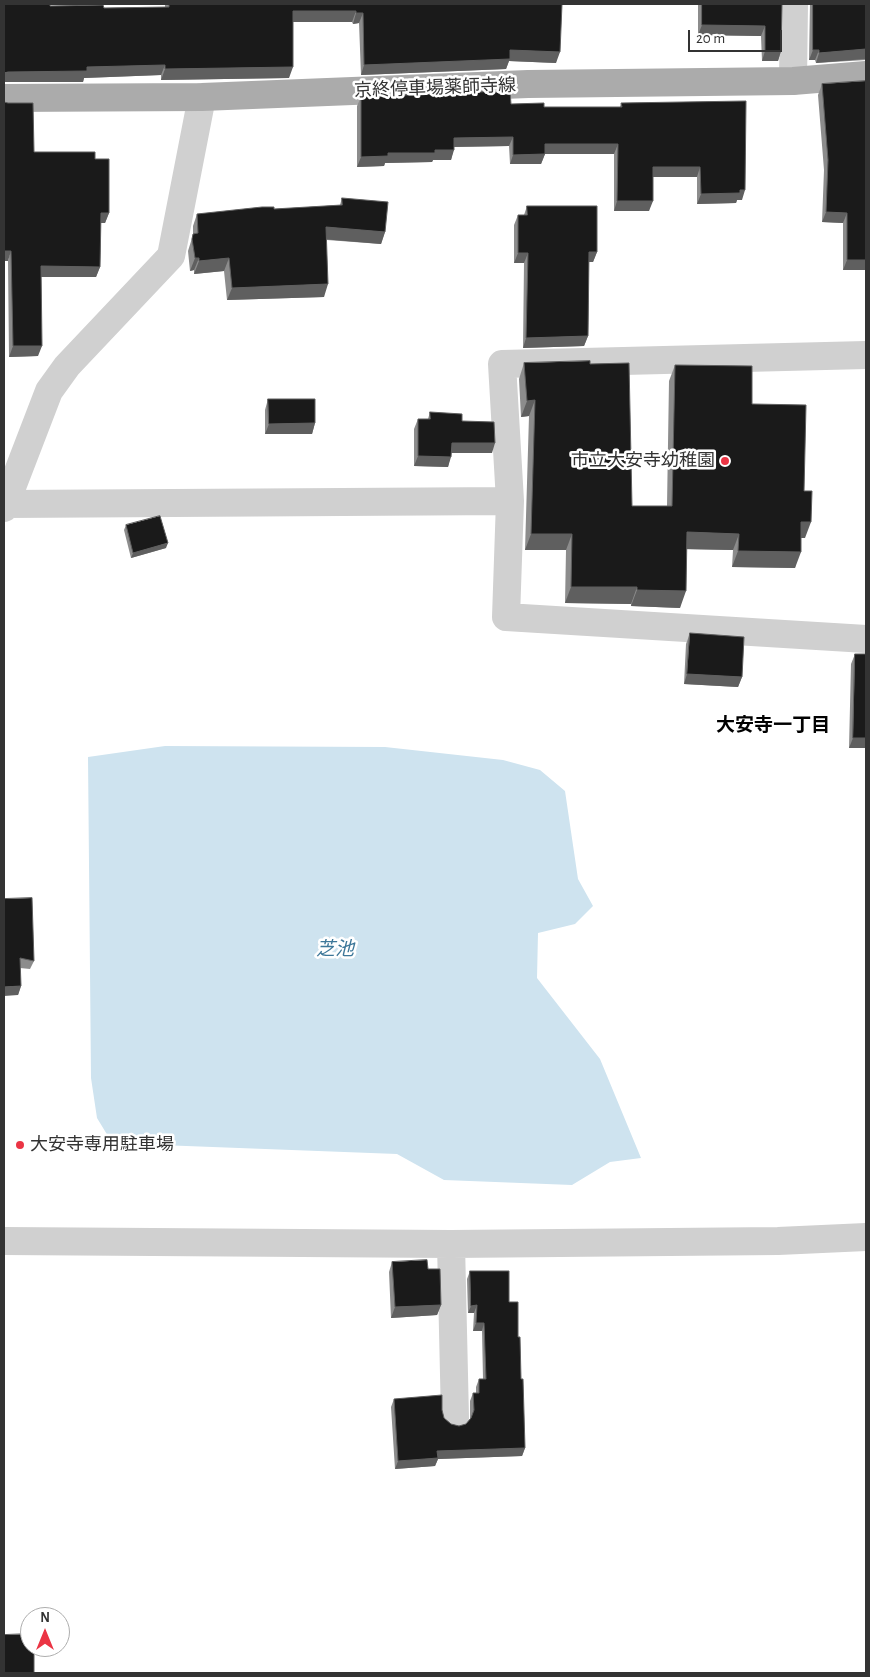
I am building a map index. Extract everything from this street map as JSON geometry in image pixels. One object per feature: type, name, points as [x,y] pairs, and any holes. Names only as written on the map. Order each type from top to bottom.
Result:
[{"type":"main road","name":"京終停車場薬師寺線","points":[[4,98],[202,97],[528,84],[792,81],[866,75]]},
{"type":"street","points":[[792,81],[794,4]]},
{"type":"street","points":[[202,97],[171,256],[67,366],[49,392],[5,506],[510,501]]},
{"type":"street","points":[[866,355],[502,364],[510,501],[506,617],[866,639]]},
{"type":"street","points":[[4,1240],[451,1244],[778,1240],[866,1236]]},
{"type":"street","points":[[451,1244],[455,1418]]},
{"type":"water","name":"芝池","points":[[165,746],[385,747],[503,760],[540,770],[565,791],[578,879],[593,906],[575,924],[538,933],[537,978],[600,1059],[641,1158],[610,1162],[572,1185],[444,1180],[397,1154],[160,1145],[111,1141],[97,1118],[91,1078],[88,757]]},
{"type":"building","points":[[4,4],[50,4],[50,6],[103,5],[104,8],[169,7],[169,4],[562,4],[560,52],[510,50],[510,59],[364,65],[363,13],[356,13],[356,11],[293,11],[293,67],[165,69],[165,65],[87,67],[87,71],[4,73]]},
{"type":"building","points":[[702,4],[782,4],[781,51],[765,51],[765,26],[702,25]]},
{"type":"building","points":[[813,4],[866,4],[866,49],[819,53],[819,50],[813,50]]},
{"type":"building","points":[[866,81],[866,260],[847,260],[847,213],[826,212],[828,160],[822,84]]},
{"type":"building","points":[[510,91],[511,104],[544,103],[544,107],[622,107],[621,103],[746,101],[745,190],[740,190],[740,193],[701,194],[700,167],[653,167],[653,201],[617,201],[618,144],[545,144],[545,154],[513,155],[513,137],[454,138],[454,150],[435,150],[435,153],[388,153],[388,156],[361,157],[361,97]]},
{"type":"building","points":[[4,102],[33,103],[34,152],[95,152],[95,159],[109,159],[109,213],[101,213],[100,267],[41,266],[42,346],[13,346],[11,251],[4,251]]},
{"type":"building","points":[[342,198],[388,202],[385,232],[326,227],[328,284],[232,288],[229,258],[199,261],[199,258],[195,258],[192,239],[193,234],[198,233],[197,214],[262,207],[274,207],[274,209],[342,205]]},
{"type":"building","points":[[527,206],[597,206],[597,252],[589,252],[588,336],[526,338],[528,253],[518,253],[518,215],[527,215]]},
{"type":"building","points":[[590,361],[590,364],[629,363],[632,506],[672,506],[675,365],[752,366],[752,404],[806,405],[804,491],[812,491],[811,522],[801,522],[801,552],[738,551],[739,534],[687,532],[686,591],[637,590],[637,587],[571,587],[572,534],[531,534],[535,400],[527,401],[524,363]]},
{"type":"building","points":[[268,399],[315,399],[315,423],[269,424]]},
{"type":"building","points":[[430,412],[462,414],[462,421],[494,422],[495,443],[452,443],[451,457],[418,456],[418,419],[430,419]]},
{"type":"building","points":[[160,516],[168,543],[133,553],[126,525]]},
{"type":"building","points":[[690,633],[744,637],[742,677],[687,674]]},
{"type":"building","points":[[855,654],[866,654],[866,738],[853,738]]},
{"type":"building","points":[[32,898],[34,961],[20,958],[21,986],[4,987],[4,899]]},
{"type":"building","points":[[427,1260],[428,1269],[440,1269],[441,1305],[395,1307],[392,1262]]},
{"type":"building","points":[[470,1271],[509,1271],[509,1302],[518,1302],[518,1337],[520,1337],[521,1379],[523,1379],[525,1448],[437,1451],[438,1458],[398,1461],[394,1399],[442,1395],[444,1418],[451,1424],[459,1426],[466,1424],[471,1418],[474,1410],[473,1393],[479,1393],[479,1379],[486,1379],[484,1323],[476,1323],[477,1305],[471,1306]]},
{"type":"building","points":[[20,1634],[20,1657],[34,1657],[34,1673],[4,1673],[4,1635]]},
{"type":"place","name":"市立大安寺幼稚園","points":[[725,461]]},
{"type":"place","name":"大安寺専用駐車場","points":[[20,1145]]},
{"type":"district","name":"大安寺一丁目","points":[[773,725]]}]
